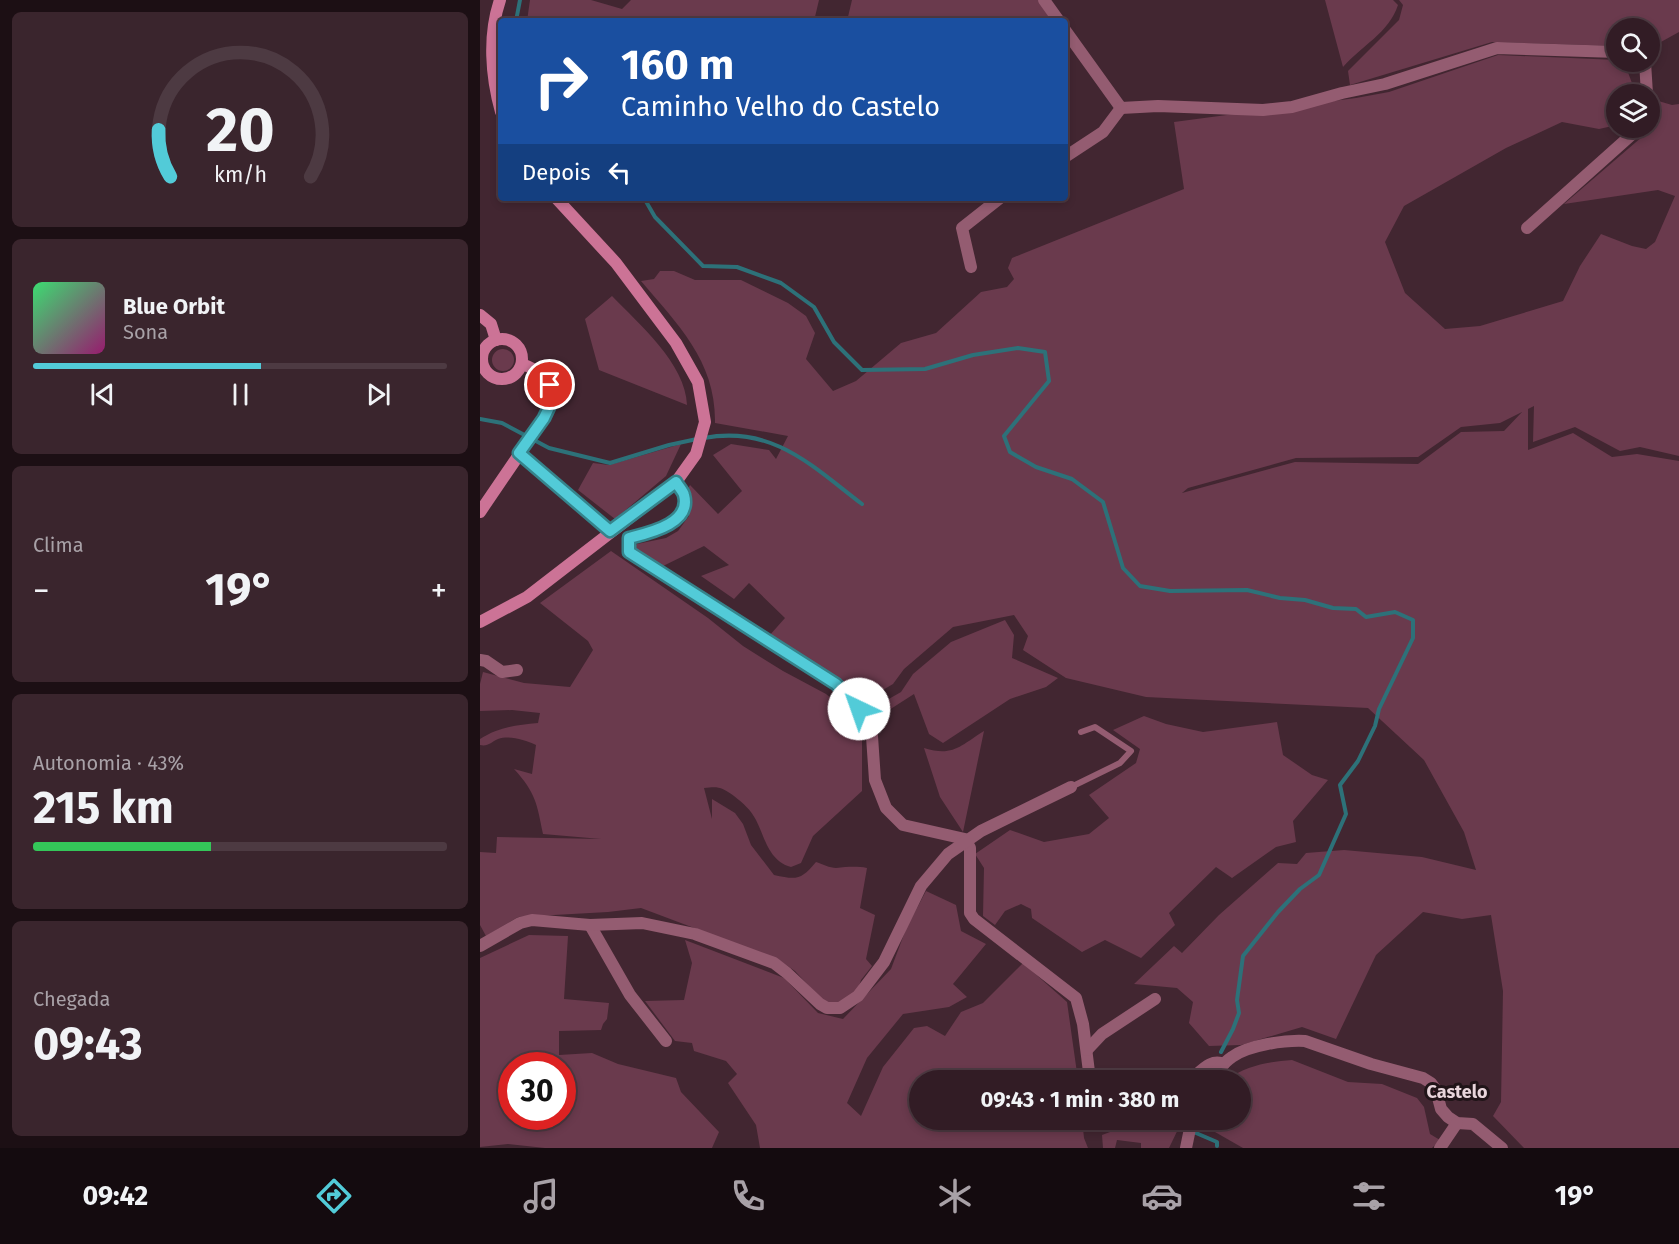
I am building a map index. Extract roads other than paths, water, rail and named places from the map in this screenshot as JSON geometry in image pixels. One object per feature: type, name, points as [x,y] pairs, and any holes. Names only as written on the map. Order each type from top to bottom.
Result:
[{"type":"main road","points":[[498,94],[491,51],[496,11],[500,0]]},
{"type":"main road","points":[[480,622],[526,597],[676,482],[696,454],[705,422],[698,382],[676,343],[616,263],[559,201]]},
{"type":"main road","points":[[480,315],[491,324],[496,340]]},
{"type":"main road","points":[[496,340],[509,340],[515,344],[522,357],[522,364],[518,372],[511,377],[503,379],[484,376],[484,352],[488,345],[496,340]]},
{"type":"main road","points":[[480,512],[544,418],[551,403],[550,385],[543,375],[522,364]]},
{"type":"street","points":[[1044,0],[1057,18]]},
{"type":"street","points":[[1068,34],[1121,108]]},
{"type":"street","points":[[1121,108],[1158,106],[1263,110],[1292,106],[1385,84],[1497,48],[1606,52]]},
{"type":"street","points":[[1068,155],[1103,132],[1121,108]]},
{"type":"street","points":[[1527,228],[1629,138]]},
{"type":"street","points":[[971,267],[962,228],[996,201]]},
{"type":"street","points":[[519,453],[610,531]]},
{"type":"street","points":[[676,482],[684,495],[683,507],[678,517],[667,526],[629,538],[629,552],[836,684],[871,723],[875,780],[886,808],[903,825],[962,837],[967,842],[970,864],[969,909],[972,916],[1074,996],[1083,1024],[1089,1070]]},
{"type":"street","points":[[480,660],[486,661],[502,672],[517,670]]},
{"type":"street","points":[[480,946],[520,923],[532,920],[590,925],[642,923],[696,934],[774,963],[820,1004],[827,1008],[840,1008],[858,996],[884,962],[913,900],[928,876],[948,854],[981,831],[1071,787]]},
{"type":"street","points":[[590,925],[630,996],[666,1041]]},
{"type":"street","points":[[1087,1050],[1102,1034],[1155,999]]},
{"type":"street","points":[[1218,1070],[1238,1053],[1266,1045],[1294,1040],[1305,1041],[1371,1064],[1423,1078],[1436,1090],[1441,1109],[1457,1123],[1473,1124],[1502,1148]]},
{"type":"street","points":[[1202,1070],[1217,1061],[1224,1064]]},
{"type":"street","points":[[1440,1148],[1457,1123]]},
{"type":"street","points":[[1186,1148],[1190,1130]]},
{"type":"lane","points":[[1071,787],[1120,763],[1131,752],[1095,727],[1081,732]]},
{"type":"waterway","points":[[517,18],[520,0]]},
{"type":"waterway","points":[[646,201],[655,217],[703,266],[737,267],[781,283],[814,307],[834,342],[862,370],[925,369],[973,355],[1018,348],[1045,352],[1049,381],[1004,436],[1010,452],[1036,467],[1072,479],[1103,502],[1123,568],[1140,586],[1170,591],[1247,590],[1280,598],[1305,600],[1333,608],[1356,609],[1366,617],[1395,612],[1413,620],[1413,638],[1379,709],[1375,726],[1358,761],[1340,785],[1346,814],[1319,875],[1300,889],[1278,912],[1243,956],[1237,1000],[1239,1013],[1221,1052]]},
{"type":"waterway","points":[[480,419],[502,423],[549,448],[610,463],[697,439]]},
{"type":"waterway","points":[[704,438],[751,437],[771,443],[808,463],[862,504]]},
{"type":"waterway","points":[[1196,1133],[1217,1142],[1217,1146]]},
{"type":"district","name":"Castelo","points":[[1457,1092]]}]
